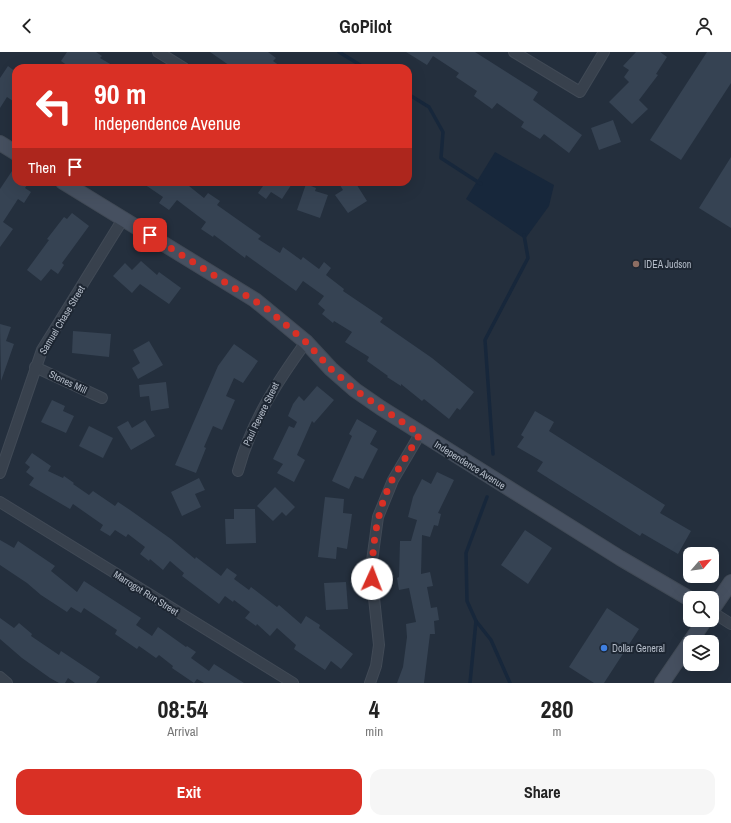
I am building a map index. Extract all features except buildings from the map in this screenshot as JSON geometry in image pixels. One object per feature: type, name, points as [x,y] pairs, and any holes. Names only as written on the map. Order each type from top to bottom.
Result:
[{"type":"street","points":[[158,52],[178,64]]},
{"type":"street","points":[[514,52],[580,92],[604,52]]},
{"type":"street","points":[[0,144],[12,151]]},
{"type":"street","name":"Independence Avenue","points":[[70,186],[255,300],[277,316],[306,342],[331,369],[355,390],[420,434],[620,558],[683,595]]},
{"type":"street","name":"Samuel Chase Street","points":[[0,473],[42,350],[124,219]]},
{"type":"street","name":"Paul Revere Street","points":[[238,471],[244,450],[259,415],[277,381],[306,342]]},
{"type":"street","name":"Stones Mill","points":[[35,367],[102,398]]},
{"type":"street","points":[[370,683],[376,666],[379,645],[372,579],[372,561],[378,517],[392,480],[420,434]]},
{"type":"street","name":"Marrogot Run Street","points":[[0,502],[293,683]]},
{"type":"street","points":[[719,600],[731,582]]},
{"type":"street","points":[[719,616],[731,624]]},
{"type":"street","points":[[662,683],[683,652]]},
{"type":"street","points":[[0,677],[7,683]]},
{"type":"water","points":[[495,152],[554,185],[549,206],[525,239],[466,199]]},
{"type":"waterway","points":[[339,52],[358,64]]},
{"type":"waterway","points":[[412,96],[429,107],[443,132],[441,158],[481,184]]},
{"type":"waterway","points":[[493,454],[485,340],[528,258],[524,235]]},
{"type":"waterway","points":[[470,683],[476,621],[467,601],[466,553],[487,497]]},
{"type":"waterway","points":[[476,621],[491,640],[510,683]]},
{"type":"place","name":"IDEA Judson","points":[[636,264]]},
{"type":"place","name":"Dollar General","points":[[604,648]]},
{"type":"route","points":[[150,235],[255,300],[277,316],[306,342],[331,369],[355,390],[420,434],[392,480],[378,517],[374,540],[372,579]]}]
